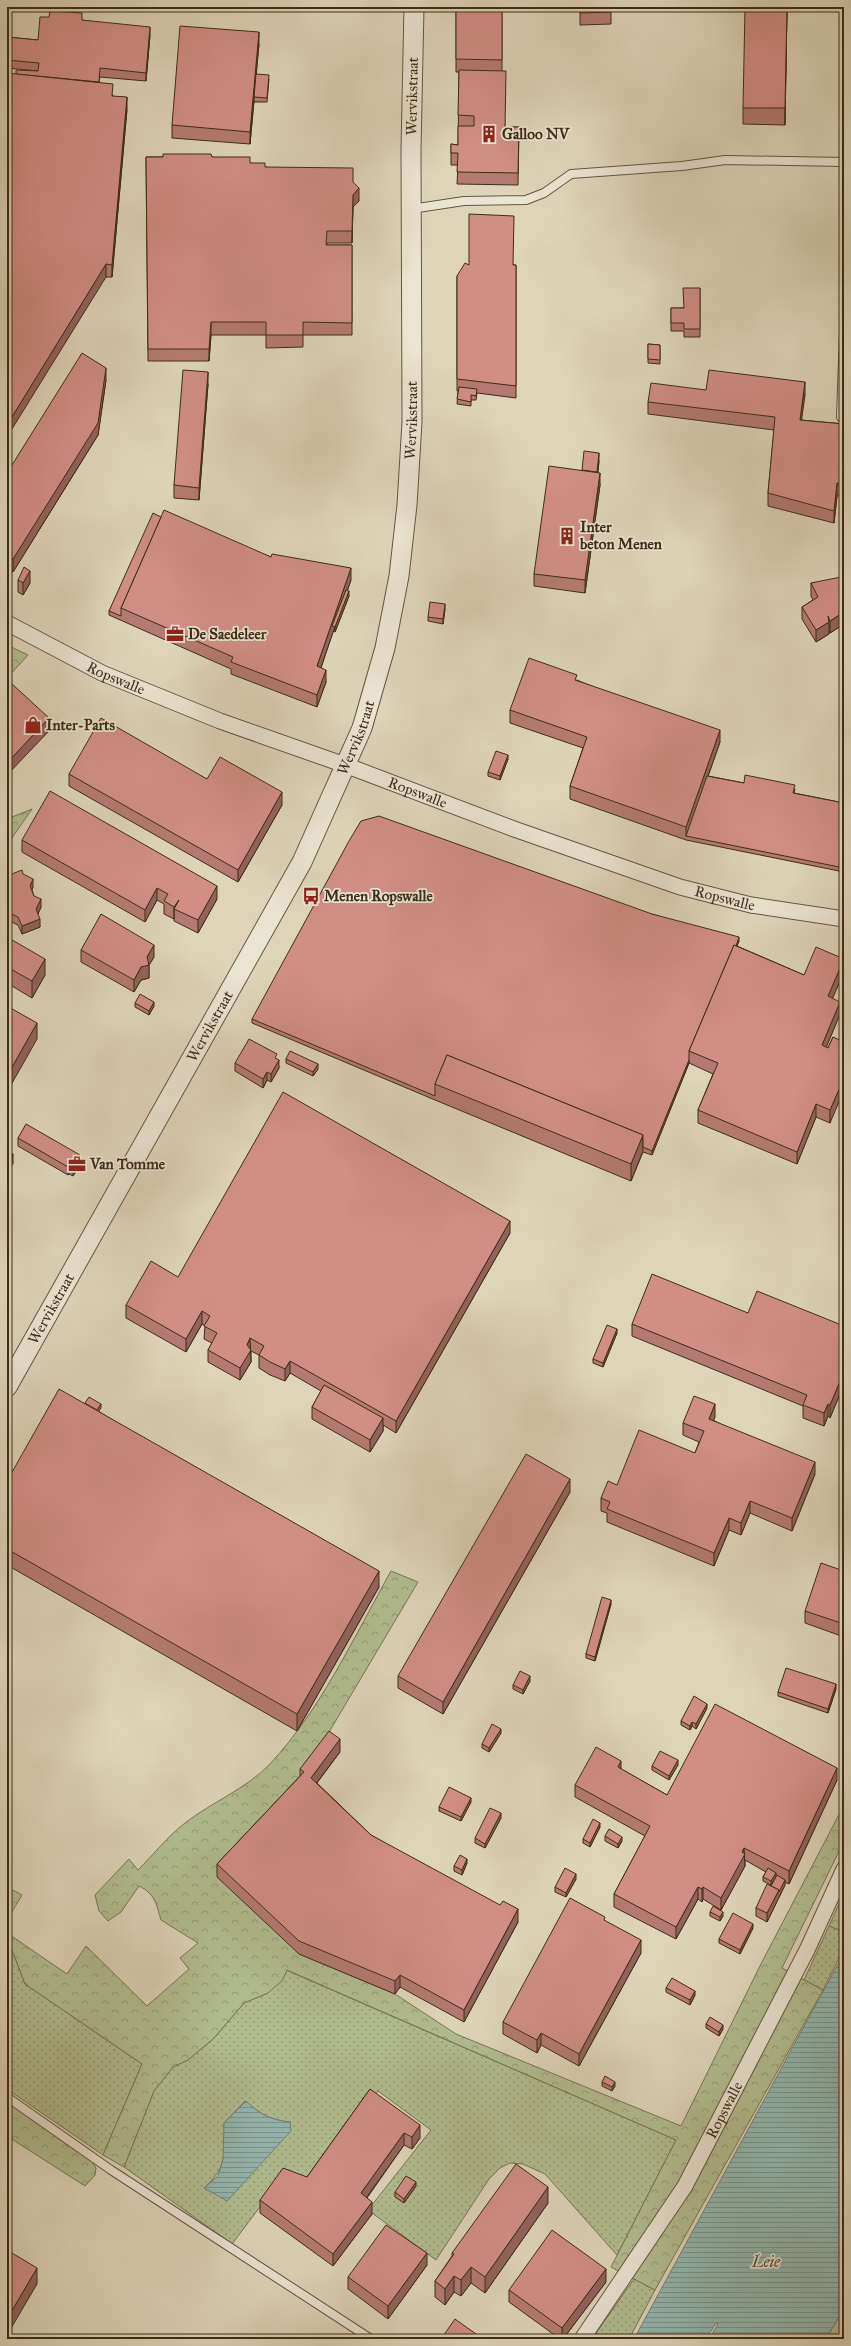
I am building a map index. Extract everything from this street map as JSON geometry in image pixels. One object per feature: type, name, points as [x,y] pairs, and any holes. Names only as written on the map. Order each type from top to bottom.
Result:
[{"type":"street","name":"Wervikstraat","points":[[7,1387],[302,862],[364,721],[385,648],[399,576],[407,505],[412,422],[411,209],[414,7]]},
{"type":"street","name":"Ropswalle","points":[[7,623],[102,673],[220,721],[345,764],[514,829],[680,887],[751,905],[844,920]]},
{"type":"street","name":"Ropswalle","points":[[582,2339],[685,2186],[807,1950],[844,1869]]},
{"type":"lane","points":[[411,209],[464,201],[526,200],[544,193],[571,174],[682,166],[725,160],[844,162]]},
{"type":"lane","points":[[844,332],[841,417],[844,418]]},
{"type":"lane","points":[[7,2096],[111,2170],[371,2339]]},
{"type":"green space","points":[[7,645],[28,655],[7,678]]},
{"type":"green space","points":[[32,809],[7,845],[7,819]]},
{"type":"green space","points":[[391,1571],[418,1582],[300,1781],[299,1954],[395,1994],[456,2034],[681,2126],[762,1962],[844,1805],[844,1841],[782,1968],[823,1990],[655,2290],[611,2267],[676,2140],[287,1970],[282,1981],[268,1993],[244,2003],[214,2038],[188,2060],[173,2067],[154,2091],[124,2167],[103,2155],[142,2064],[25,1984],[12,1950],[7,1946],[7,1933],[67,1974],[86,1946],[147,2006],[189,1969],[180,1958],[198,1943],[161,1920],[156,1904],[148,1892],[139,1886],[121,1912],[108,1921],[99,1911],[95,1895],[129,1859],[138,1870],[185,1823],[206,1808],[240,1788],[261,1773],[270,1764],[288,1743],[321,1696],[350,1647]]},
{"type":"green space","points":[[7,1887],[22,1895],[7,1920]]},
{"type":"green space","points":[[844,1893],[844,1932],[829,1926]]},
{"type":"green space","points":[[829,1926],[844,1932],[844,1948],[823,1990],[804,1980]]},
{"type":"green space","points":[[7,1946],[12,1950],[25,1984],[142,2064],[103,2155],[7,2089]]},
{"type":"green space","points":[[286,1970],[676,2140],[617,2255],[545,2174],[523,2164],[510,2163],[500,2168],[489,2179],[436,2260],[368,2210],[431,2130],[378,2091],[303,2189],[284,2175],[232,2244],[124,2167],[154,2091],[173,2067],[188,2060],[214,2038],[244,2003],[268,1993]],"holes":[[[245,2101],[261,2113],[271,2118],[290,2122],[204,2188],[212,2181],[221,2166],[225,2151],[224,2123]]]},
{"type":"green space","points":[[7,2101],[90,2158],[96,2168],[95,2175],[85,2186],[7,2136]]},
{"type":"green space","points":[[634,2279],[655,2290],[629,2339],[592,2339]]},
{"type":"green space","points":[[844,2308],[844,2339],[826,2339]]},
{"type":"water","name":"Leie","points":[[844,1953],[844,2308],[826,2339],[709,2339],[718,2324],[716,2323],[706,2339],[634,2339]]},
{"type":"water","points":[[246,2101],[266,2116],[277,2120],[290,2122],[291,2131],[227,2201],[204,2188],[218,2176],[223,2159],[224,2123]]},
{"type":"building","points":[[456,7],[502,7],[502,60],[456,59]]},
{"type":"building","points":[[580,7],[611,7],[611,12],[580,13]]},
{"type":"building","points":[[745,7],[787,7],[785,108],[743,108]]},
{"type":"building","points":[[50,11],[82,13],[82,20],[150,27],[146,73],[100,68],[99,82],[16,74],[16,70],[38,71],[39,63],[7,60],[7,37],[38,40],[40,17],[49,17]]},
{"type":"building","points":[[180,26],[259,32],[250,132],[172,125]]},
{"type":"building","name":"Galloo NV","points":[[459,70],[506,71],[505,127],[519,127],[518,173],[457,172],[458,153],[451,153],[451,144],[458,145],[458,126],[474,126],[474,116],[458,115]]},
{"type":"building","points":[[7,73],[113,84],[112,96],[127,97],[112,265],[106,264],[7,425]]},
{"type":"building","points":[[256,74],[269,75],[267,98],[254,97]]},
{"type":"building","points":[[163,154],[211,154],[212,157],[250,157],[250,163],[265,163],[265,167],[353,168],[353,182],[359,188],[353,195],[352,231],[327,231],[326,245],[352,245],[352,323],[303,322],[303,335],[266,335],[266,322],[211,322],[209,349],[148,349],[146,157],[163,157]]},
{"type":"building","points":[[469,214],[514,216],[513,265],[516,265],[516,386],[457,379],[457,276],[465,263],[469,265]]},
{"type":"building","points":[[683,288],[700,288],[700,329],[684,329],[684,323],[671,323],[671,308],[684,308]]},
{"type":"building","points":[[648,344],[660,345],[660,360],[648,359]]},
{"type":"building","points":[[82,353],[106,368],[98,423],[13,559],[7,556],[7,473]]},
{"type":"building","points":[[183,370],[208,372],[199,488],[174,485]]},
{"type":"building","points":[[709,370],[805,382],[800,420],[844,424],[844,484],[837,483],[834,511],[768,493],[775,417],[648,402],[651,383],[706,390]]},
{"type":"building","points":[[459,387],[477,389],[476,396],[471,395],[471,402],[457,399]]},
{"type":"building","points":[[584,451],[599,453],[597,472],[582,470]]},
{"type":"building","name":"Inter beton Menen","points":[[549,466],[600,473],[585,580],[534,574]]},
{"type":"building","points":[[164,510],[271,557],[272,554],[351,568],[317,666],[326,670],[317,695],[231,662],[233,657],[121,608]]},
{"type":"building","points":[[153,513],[161,517],[121,608],[121,616],[109,611]]},
{"type":"building","points":[[24,567],[30,571],[23,583],[18,580]]},
{"type":"building","points":[[841,577],[844,581],[844,612],[830,621],[828,616],[829,622],[816,630],[802,607],[818,597],[811,583]]},
{"type":"building","points":[[346,590],[349,591],[335,627],[332,626]]},
{"type":"building","points":[[430,602],[445,604],[443,619],[428,617]]},
{"type":"building","points":[[529,658],[577,675],[575,680],[720,730],[686,827],[570,786],[587,737],[510,710]]},
{"type":"building","points":[[11,683],[49,718],[7,763],[7,688]]},
{"type":"building","points":[[101,718],[207,779],[220,757],[282,792],[238,870],[69,774]]},
{"type":"building","points":[[496,751],[508,755],[500,776],[488,772]]},
{"type":"building","points":[[745,775],[795,785],[793,793],[844,803],[844,868],[686,836],[707,776],[744,783]]},
{"type":"building","points":[[50,791],[217,886],[198,920],[174,909],[179,900],[174,907],[164,901],[168,894],[157,888],[145,910],[22,840]]},
{"type":"building","points":[[379,816],[652,914],[739,937],[736,946],[734,945],[689,1051],[689,1060],[652,1151],[643,1147],[643,1135],[447,1055],[435,1084],[435,1096],[252,1019],[361,821]]},
{"type":"building","points":[[22,870],[23,874],[33,879],[30,886],[34,896],[41,899],[36,909],[40,919],[22,926],[18,917],[7,912],[7,876]]},
{"type":"building","points":[[101,914],[154,945],[147,957],[149,965],[141,967],[134,980],[81,950]]},
{"type":"building","points":[[7,937],[45,959],[32,981],[7,967]]},
{"type":"building","points":[[734,945],[804,975],[816,947],[844,959],[828,996],[840,1002],[822,1045],[828,1048],[833,1037],[844,1042],[844,1078],[830,1110],[816,1104],[797,1152],[698,1110],[718,1063],[689,1051]]},
{"type":"building","points":[[140,994],[154,1002],[149,1011],[135,1003]]},
{"type":"building","points":[[7,1006],[37,1023],[7,1076]]},
{"type":"building","points":[[249,1039],[277,1054],[275,1058],[279,1060],[271,1074],[267,1072],[263,1079],[235,1063]]},
{"type":"building","points":[[290,1051],[318,1064],[313,1072],[286,1059]]},
{"type":"building","points":[[447,1055],[643,1135],[631,1164],[435,1084]]},
{"type":"building","points":[[283,1092],[510,1221],[396,1421],[290,1361],[285,1369],[270,1362],[259,1355],[264,1346],[250,1338],[247,1345],[251,1350],[240,1368],[208,1350],[217,1333],[204,1326],[210,1316],[202,1311],[186,1339],[126,1305],[151,1261],[178,1277]]},
{"type":"building","points":[[26,1124],[80,1155],[68,1167],[18,1138]]},
{"type":"building","points":[[7,1151],[13,1154],[9,1162],[7,1161]]},
{"type":"building","points":[[79,1163],[73,1172],[69,1170],[72,1168]]},
{"type":"building","points":[[652,1274],[748,1313],[757,1291],[844,1326],[844,1372],[830,1405],[828,1404],[824,1413],[803,1405],[807,1395],[632,1324]]},
{"type":"building","points":[[607,1325],[617,1329],[603,1363],[593,1359]]},
{"type":"building","points":[[324,1385],[383,1418],[370,1440],[312,1407]]},
{"type":"building","points":[[59,1389],[379,1571],[297,1714],[7,1549],[7,1481]]},
{"type":"building","points":[[694,1396],[715,1404],[709,1419],[815,1462],[792,1518],[750,1501],[741,1523],[729,1518],[714,1553],[607,1509],[610,1502],[601,1498],[608,1481],[617,1485],[639,1430],[695,1453],[704,1431],[683,1423]]},
{"type":"building","points":[[89,1397],[101,1404],[97,1410],[85,1403]]},
{"type":"building","points":[[526,1454],[570,1479],[443,1702],[398,1676]]},
{"type":"building","points":[[821,1563],[844,1571],[844,1624],[805,1611]]},
{"type":"building","points":[[602,1597],[611,1600],[595,1657],[586,1654]]},
{"type":"building","points":[[786,1668],[836,1684],[828,1709],[778,1692]]},
{"type":"building","points":[[520,1671],[530,1676],[523,1690],[513,1685]]},
{"type":"building","points":[[694,1696],[707,1704],[696,1724],[692,1722],[690,1726],[681,1721]]},
{"type":"building","points":[[715,1704],[837,1768],[789,1871],[744,1848],[742,1852],[745,1854],[721,1898],[703,1887],[702,1889],[698,1887],[676,1927],[614,1894],[650,1826],[575,1785],[596,1747],[621,1761],[618,1767],[667,1795]]},
{"type":"building","points":[[492,1724],[501,1729],[489,1748],[482,1744]]},
{"type":"building","points":[[329,1731],[340,1739],[311,1778],[371,1835],[500,1905],[503,1901],[518,1909],[464,2010],[400,1975],[395,1981],[299,1941],[217,1864],[304,1772],[300,1769]]},
{"type":"building","points":[[660,1751],[678,1760],[669,1776],[652,1766]]},
{"type":"building","points":[[449,1787],[471,1798],[461,1817],[439,1807]]},
{"type":"building","points":[[490,1808],[501,1813],[485,1844],[475,1838]]},
{"type":"building","points":[[593,1819],[600,1823],[590,1843],[583,1839]]},
{"type":"building","points":[[609,1829],[622,1837],[618,1844],[605,1836]]},
{"type":"building","points":[[460,1855],[467,1859],[462,1870],[454,1866]]},
{"type":"building","points":[[565,1868],[576,1874],[566,1893],[555,1887]]},
{"type":"building","points":[[768,1868],[776,1873],[771,1881],[763,1877]]},
{"type":"building","points":[[777,1875],[785,1880],[779,1892],[779,1890],[771,1886]]},
{"type":"building","points":[[767,1884],[779,1890],[767,1913],[756,1908]]},
{"type":"building","points":[[570,1898],[605,1917],[604,1920],[641,1940],[579,2054],[541,2033],[537,2040],[503,2022]]},
{"type":"building","points":[[713,1906],[723,1912],[720,1917],[710,1912]]},
{"type":"building","points":[[733,1913],[753,1924],[740,1950],[719,1939]]},
{"type":"building","points":[[672,1978],[695,1991],[690,2000],[666,1988]]},
{"type":"building","points":[[710,2017],[723,2025],[719,2032],[706,2024]]},
{"type":"building","points":[[605,2076],[615,2082],[612,2087],[602,2082]]},
{"type":"building","points":[[370,2089],[420,2125],[412,2137],[404,2133],[361,2193],[372,2202],[333,2254],[260,2200],[283,2168],[307,2177]]},
{"type":"building","points":[[516,2164],[548,2187],[485,2277],[471,2267],[461,2280],[454,2276],[445,2289],[435,2281],[454,2254],[452,2253]]},
{"type":"building","points":[[406,2176],[416,2182],[404,2199],[395,2192]]},
{"type":"building","points":[[386,2225],[427,2253],[388,2306],[348,2277]]},
{"type":"building","points":[[552,2230],[606,2269],[562,2328],[509,2290]]},
{"type":"building","points":[[7,2250],[37,2268],[7,2319]]},
{"type":"building","points":[[455,2319],[483,2339],[441,2339]]},
{"type":"place","name":"Galloo NV","points":[[489,134]]},
{"type":"place","name":"Inter beton Menen","points":[[567,536]]},
{"type":"place","name":"De Saedeleer","points":[[175,634]]},
{"type":"place","name":"Inter-Parts","points":[[33,725]]},
{"type":"place","name":"Menen Ropswalle","points":[[311,896]]},
{"type":"place","name":"Van Tomme","points":[[77,1164]]}]
